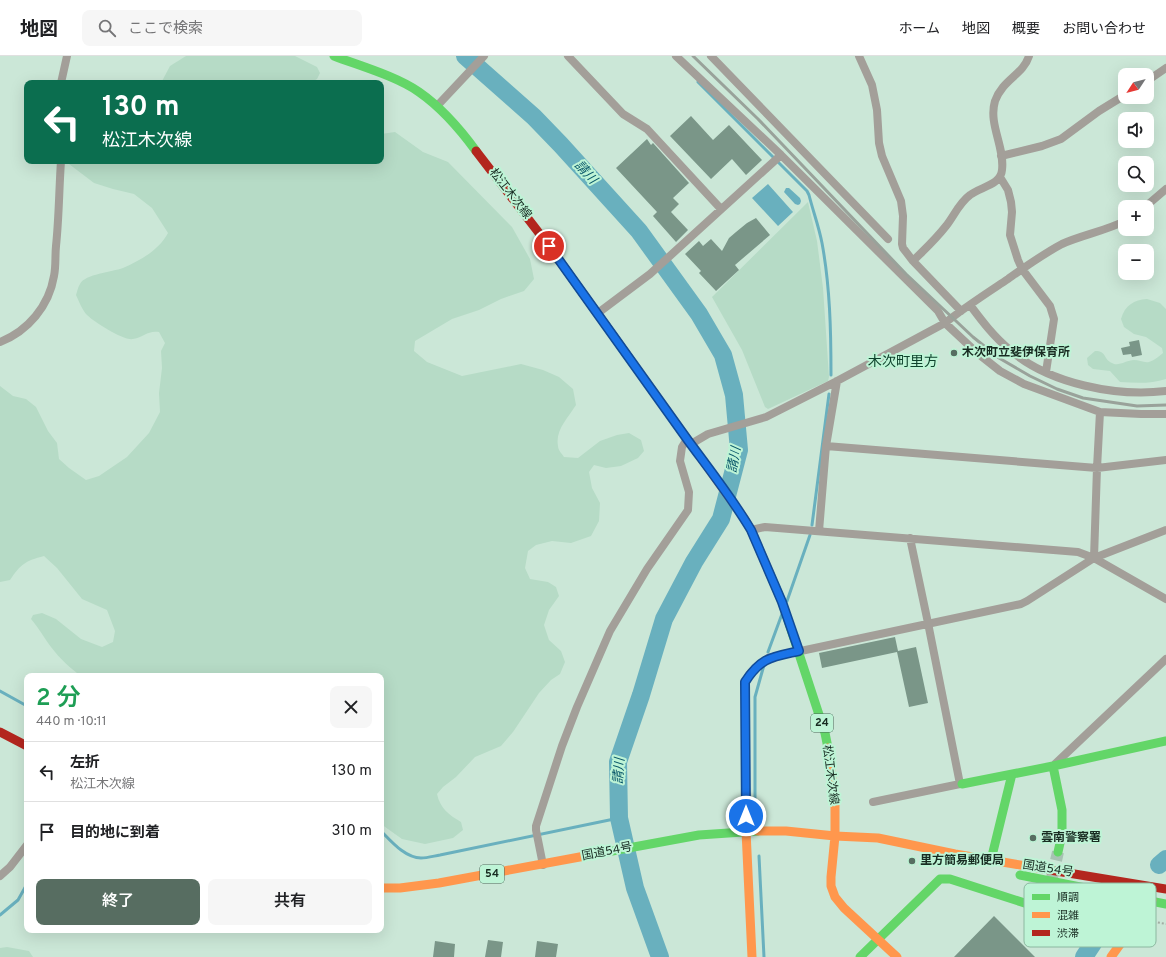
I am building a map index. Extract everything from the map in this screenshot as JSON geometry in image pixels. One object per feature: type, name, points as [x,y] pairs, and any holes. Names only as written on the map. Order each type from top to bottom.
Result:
[{"type":"main road","name":"松江木次線","points":[[334,56],[397,80],[418,91],[437,106],[466,138],[549,246],[598,313],[689,442],[706,462],[751,530],[782,602],[825,733],[835,803],[835,836],[831,877],[835,897],[844,908],[897,957]]},
{"type":"main road","points":[[0,732],[24,744]]},
{"type":"main road","points":[[961,784],[1053,766],[1166,741]]},
{"type":"main road","points":[[1053,766],[1062,810],[1062,834],[1058,852]]},
{"type":"main road","points":[[991,860],[1012,774]]},
{"type":"main road","points":[[746,831],[752,957]]},
{"type":"main road","name":"国道54号","points":[[384,888],[400,888],[439,883],[705,834],[746,831],[786,831],[835,836],[878,838],[956,854],[1139,883]]},
{"type":"main road","name":"国道54号","points":[[835,836],[874,847]]},
{"type":"main road","points":[[897,851],[998,870]]},
{"type":"main road","name":"国道54号","points":[[1013,874],[1061,883]]},
{"type":"main road","points":[[860,957],[940,878],[950,879],[1024,903]]},
{"type":"main road","points":[[1156,896],[1165,887]]},
{"type":"main road","name":"国道54号","points":[[1156,901],[1166,904]]},
{"type":"main road","points":[[1111,957],[1118,947]]},
{"type":"street","points":[[61,80],[67,56]]},
{"type":"street","points":[[437,106],[484,56]]},
{"type":"street","points":[[568,56],[623,114],[647,129],[721,209]]},
{"type":"street","points":[[676,56],[777,158],[938,311],[945,323],[976,352],[1000,371],[1024,384],[1100,412],[1166,414]]},
{"type":"street","points":[[711,56],[888,239]]},
{"type":"street","points":[[859,56],[872,85],[877,110],[879,143],[882,156],[901,201],[903,216],[902,244],[912,261],[961,311]]},
{"type":"street","points":[[912,261],[946,226],[964,200],[976,190],[992,183],[1000,177],[1003,169],[994,121],[995,103],[1002,87],[1023,67],[1030,56]]},
{"type":"street","points":[[1154,76],[1166,68]]},
{"type":"street","points":[[1001,156],[1053,143],[1118,99]]},
{"type":"street","points":[[598,313],[650,274],[777,158]]},
{"type":"street","points":[[0,342],[22,330],[35,317],[49,293],[54,276],[60,208],[61,164]]},
{"type":"street","points":[[1000,177],[1008,190],[1011,202],[1012,212],[1010,234],[1022,269],[1053,312],[1054,319],[1046,372]]},
{"type":"street","points":[[1153,200],[1166,189]]},
{"type":"street","points":[[543,865],[536,830],[562,746],[576,707],[610,631],[647,569],[688,510],[689,492],[680,461],[682,447],[689,442],[708,434],[758,420],[837,381],[945,323],[1045,253],[1062,244],[1118,224]]},
{"type":"street","points":[[970,305],[990,330],[1011,351],[1046,372],[1075,383],[1107,390],[1139,393],[1166,391]]},
{"type":"street","points":[[819,531],[826,446],[837,381]]},
{"type":"street","points":[[1094,558],[1096,468],[1100,412]]},
{"type":"street","points":[[826,446],[1096,468],[1166,460]]},
{"type":"street","points":[[751,530],[765,527],[1078,552],[1094,558],[1166,598]]},
{"type":"street","points":[[746,831],[745,682],[751,672],[768,658],[1021,604],[1094,558],[1166,530]]},
{"type":"street","points":[[873,802],[961,784],[910,538]]},
{"type":"street","points":[[1053,766],[1166,659]]},
{"type":"street","points":[[0,876],[10,867],[24,849]]},
{"type":"path","points":[[1156,922],[1166,924]]},
{"type":"green space","points":[[186,56],[295,56],[317,67],[320,73],[315,80],[163,80],[170,66]]},
{"type":"green space","points":[[395,132],[423,152],[448,162],[512,227],[530,259],[534,279],[524,291],[501,299],[479,310],[452,319],[415,341],[414,351],[427,362],[462,376],[521,364],[543,370],[559,377],[573,389],[576,405],[560,429],[558,435],[558,447],[564,457],[578,458],[600,441],[617,435],[629,433],[641,440],[644,451],[638,458],[621,466],[606,468],[594,465],[589,472],[592,488],[600,503],[599,521],[591,536],[571,543],[552,541],[536,545],[528,551],[525,568],[530,579],[548,582],[556,587],[559,596],[549,610],[544,625],[549,640],[561,651],[565,662],[560,674],[551,680],[539,693],[513,732],[501,746],[475,757],[437,794],[440,803],[446,811],[461,822],[463,830],[453,838],[425,844],[402,839],[384,826],[384,673],[77,673],[48,644],[31,619],[33,615],[42,613],[56,619],[81,639],[102,647],[113,642],[115,631],[107,610],[82,599],[57,568],[44,556],[24,564],[17,570],[10,580],[0,582],[0,386],[13,396],[26,399],[36,407],[48,431],[57,443],[59,459],[86,480],[99,476],[127,457],[149,433],[160,412],[159,393],[162,368],[161,351],[165,343],[159,332],[152,332],[133,339],[116,334],[87,315],[76,295],[79,285],[87,278],[123,268],[136,262],[160,245],[168,233],[152,208],[134,194],[94,183],[69,164],[384,164],[384,134]]},
{"type":"green space","points":[[808,202],[817,241],[823,288],[829,377],[828,381],[768,409],[765,407],[742,350],[712,297]]},
{"type":"green space","points":[[1147,299],[1160,303],[1166,309],[1166,379],[1138,383],[1120,382],[1110,371],[1093,369],[1088,365],[1087,358],[1095,351],[1101,352],[1114,364],[1120,364],[1131,360],[1149,362],[1163,353],[1162,348],[1146,337],[1134,334],[1124,327],[1121,319],[1125,310],[1131,304]]},
{"type":"green space","points":[[7,947],[29,951],[33,957],[0,957],[0,948]]},
{"type":"water","points":[[768,184],[793,212],[778,226],[752,198]]},
{"type":"water","points":[[786,188],[789,188],[800,198],[800,204],[795,204],[784,192]]},
{"type":"building","points":[[691,116],[713,140],[729,125],[762,160],[746,175],[732,159],[711,179],[670,136]]},
{"type":"building","points":[[647,139],[651,145],[653,143],[689,183],[673,198],[679,204],[671,212],[688,230],[676,242],[653,216],[657,212],[616,168]]},
{"type":"building","points":[[756,218],[770,235],[735,265],[739,270],[716,291],[699,273],[701,271],[685,254],[699,241],[703,246],[711,239],[722,251],[729,238],[747,223]]},
{"type":"building","points":[[1139,340],[1142,355],[1132,357],[1131,354],[1123,355],[1121,348],[1130,346],[1129,342]]},
{"type":"building","points":[[895,637],[898,651],[916,647],[928,703],[909,707],[897,652],[822,668],[819,653]]},
{"type":"building","points":[[994,916],[1035,957],[954,957]]},
{"type":"building","points":[[488,940],[503,942],[501,957],[485,957]]},
{"type":"building","points":[[435,941],[455,944],[454,957],[433,957]]},
{"type":"building","points":[[537,941],[558,944],[556,957],[535,957]]},
{"type":"waterway","name":"請川","points":[[465,56],[534,117],[639,231],[699,314],[723,355],[734,395],[739,450],[721,519],[694,562],[664,619],[641,695],[618,762],[619,818],[635,888],[660,957]]},
{"type":"waterway","points":[[698,82],[807,191],[809,195],[821,237],[825,259],[830,325],[831,375]]},
{"type":"waterway","points":[[812,525],[829,394]]},
{"type":"waterway","points":[[787,601],[810,535]]},
{"type":"waterway","points":[[768,652],[782,614]]},
{"type":"waterway","points":[[755,800],[755,697],[764,665]]},
{"type":"waterway","points":[[0,691],[24,704]]},
{"type":"waterway","points":[[384,834],[404,852],[415,857],[423,858],[619,818]]},
{"type":"waterway","points":[[759,856],[764,957]]},
{"type":"waterway","points":[[1159,865],[1166,859]]},
{"type":"waterway","points":[[0,915],[18,900],[24,889]]},
{"type":"waterway","points":[[1084,957],[1091,947]]},
{"type":"tunnel","points":[[1052,878],[1058,852]]},
{"type":"railway","points":[[693,56],[758,119],[906,274],[973,337],[999,358],[1030,376],[1057,389],[1083,398],[1137,406],[1166,405]]},
{"type":"traffic: fast","points":[[334,56],[389,76],[419,92],[450,119],[476,151]]},
{"type":"traffic: fast","points":[[770,574],[782,602],[825,733],[828,748]]},
{"type":"traffic: fast","points":[[962,784],[1166,741]]},
{"type":"traffic: fast","points":[[1053,766],[1062,810],[1062,834],[1058,852]]},
{"type":"traffic: fast","points":[[991,860],[1012,774]]},
{"type":"traffic: fast","points":[[585,856],[699,835],[758,831]]},
{"type":"traffic: fast","points":[[1020,875],[1060,883]]},
{"type":"traffic: fast","points":[[860,957],[940,879],[950,879],[1024,903]]},
{"type":"traffic: fast","points":[[1156,902],[1166,904]]},
{"type":"traffic: slow","points":[[630,359],[744,518],[751,530],[770,574]]},
{"type":"traffic: slow","points":[[828,748],[835,803],[835,836]]},
{"type":"traffic: slow","points":[[746,831],[752,957]]},
{"type":"traffic: slow","points":[[758,831],[786,831],[835,836],[878,838],[955,854],[1044,869]]},
{"type":"traffic: slow","points":[[835,836],[831,877],[831,886],[835,897],[844,908],[897,957]]},
{"type":"traffic: slow","points":[[384,888],[400,888],[439,883],[585,856]]},
{"type":"traffic: slow","points":[[1111,957],[1118,947]]},
{"type":"traffic: jam","points":[[476,151],[549,246],[630,359]]},
{"type":"traffic: jam","points":[[0,732],[24,744]]},
{"type":"traffic: jam","points":[[1044,869],[1129,883]]},
{"type":"traffic: jam","points":[[1156,887],[1166,889]]},
{"type":"place","name":"木次町立斐伊保育所","points":[[954,353]]},
{"type":"place","name":"雲南警察署","points":[[1033,838]]},
{"type":"place","name":"里方簡易郵便局","points":[[912,861]]},
{"type":"district","name":"木次町里方","points":[[903,362]]},
{"type":"route","points":[[549,246],[687,439],[706,462],[751,530],[782,602],[799,651],[768,658],[751,672],[745,682],[746,816]]}]
